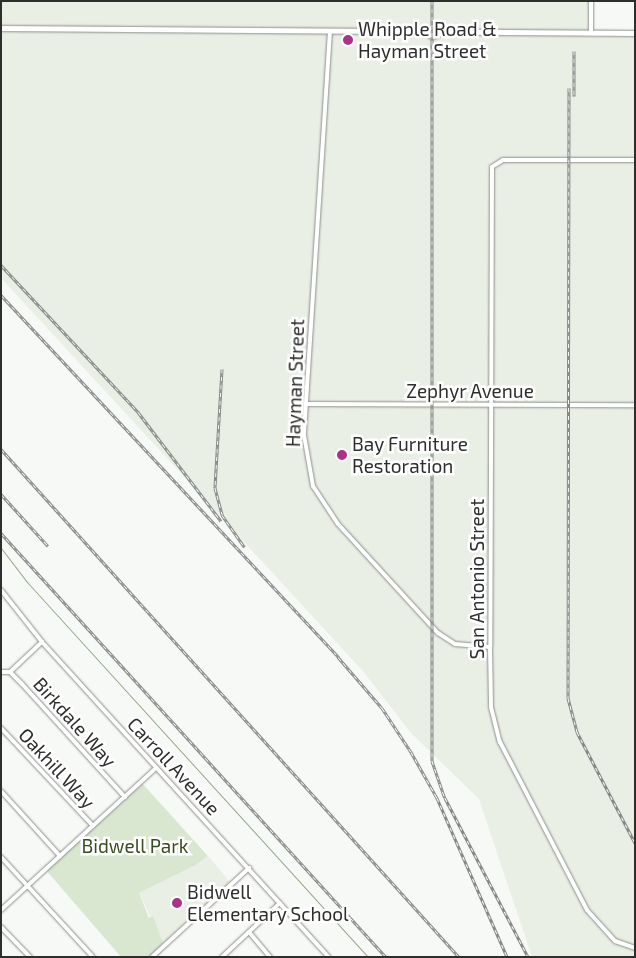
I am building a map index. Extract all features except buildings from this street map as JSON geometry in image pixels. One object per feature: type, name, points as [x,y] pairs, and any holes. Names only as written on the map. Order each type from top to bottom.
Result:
[{"type":"main road","points":[[1,28],[422,32],[438,29],[444,32],[634,33]]},
{"type":"street","points":[[591,1],[591,33]]},
{"type":"street","name":"Hayman Street","points":[[330,31],[304,448],[313,486],[338,524],[438,633],[455,644],[490,647]]},
{"type":"street","name":"San Antonio Street","points":[[635,160],[495,163],[491,172],[490,647],[491,707],[500,742],[587,910],[615,941],[635,948]]},
{"type":"street","name":"Zephyr Avenue","points":[[306,404],[635,405]]},
{"type":"street","name":"Carroll Avenue","points":[[1,590],[42,642],[329,957]]},
{"type":"street","points":[[10,672],[42,642]]},
{"type":"street","name":"Birkdale Way","points":[[1,672],[10,672],[125,797]]},
{"type":"street","name":"Oakhill Way","points":[[1,728],[92,826]]},
{"type":"street","points":[[1,910],[156,768]]},
{"type":"street","points":[[1,791],[60,856]]},
{"type":"street","points":[[1,857],[93,957]]},
{"type":"street","points":[[153,956],[249,868]]},
{"type":"street","points":[[222,957],[280,903]]},
{"type":"street","points":[[1,927],[30,957]]},
{"type":"street","points":[[249,932],[270,957]]},
{"type":"street","points":[[20,957],[24,952]]},
{"type":"shaded area","points":[[1,1],[591,1],[591,33],[635,34],[635,957],[532,957],[479,799],[412,734],[362,670],[1,278]]},
{"type":"shaded area","name":"Bidwell Elementary School","points":[[208,856],[231,883],[164,946],[139,893],[194,866]]},
{"type":"green space","name":"Bidwell Park","points":[[141,782],[208,856],[194,866],[139,893],[149,918],[153,916],[164,946],[152,957],[121,957],[45,869]]},
{"type":"waterway","points":[[1,548],[27,582],[368,957]]},
{"type":"railway","points":[[432,1],[432,761],[445,798],[528,957]]},
{"type":"railway","points":[[574,51],[574,96]]},
{"type":"railway","points":[[569,88],[568,698],[577,732],[635,843]]},
{"type":"railway","points":[[1,265],[138,412],[221,521]]},
{"type":"railway","points":[[1,295],[338,657],[382,708],[411,752],[437,798],[507,957]]},
{"type":"railway","points":[[222,369],[215,488],[222,515],[244,547]]},
{"type":"railway","points":[[1,449],[459,957]]},
{"type":"railway","points":[[1,494],[48,546]]},
{"type":"railway","points":[[1,533],[386,957]]},
{"type":"place","name":"Whipple Road & Hayman Street","points":[[348,40]]},
{"type":"place","name":"Bay Furniture Restoration","points":[[342,455]]},
{"type":"place","name":"Bidwell Elementary School","points":[[177,903]]}]
